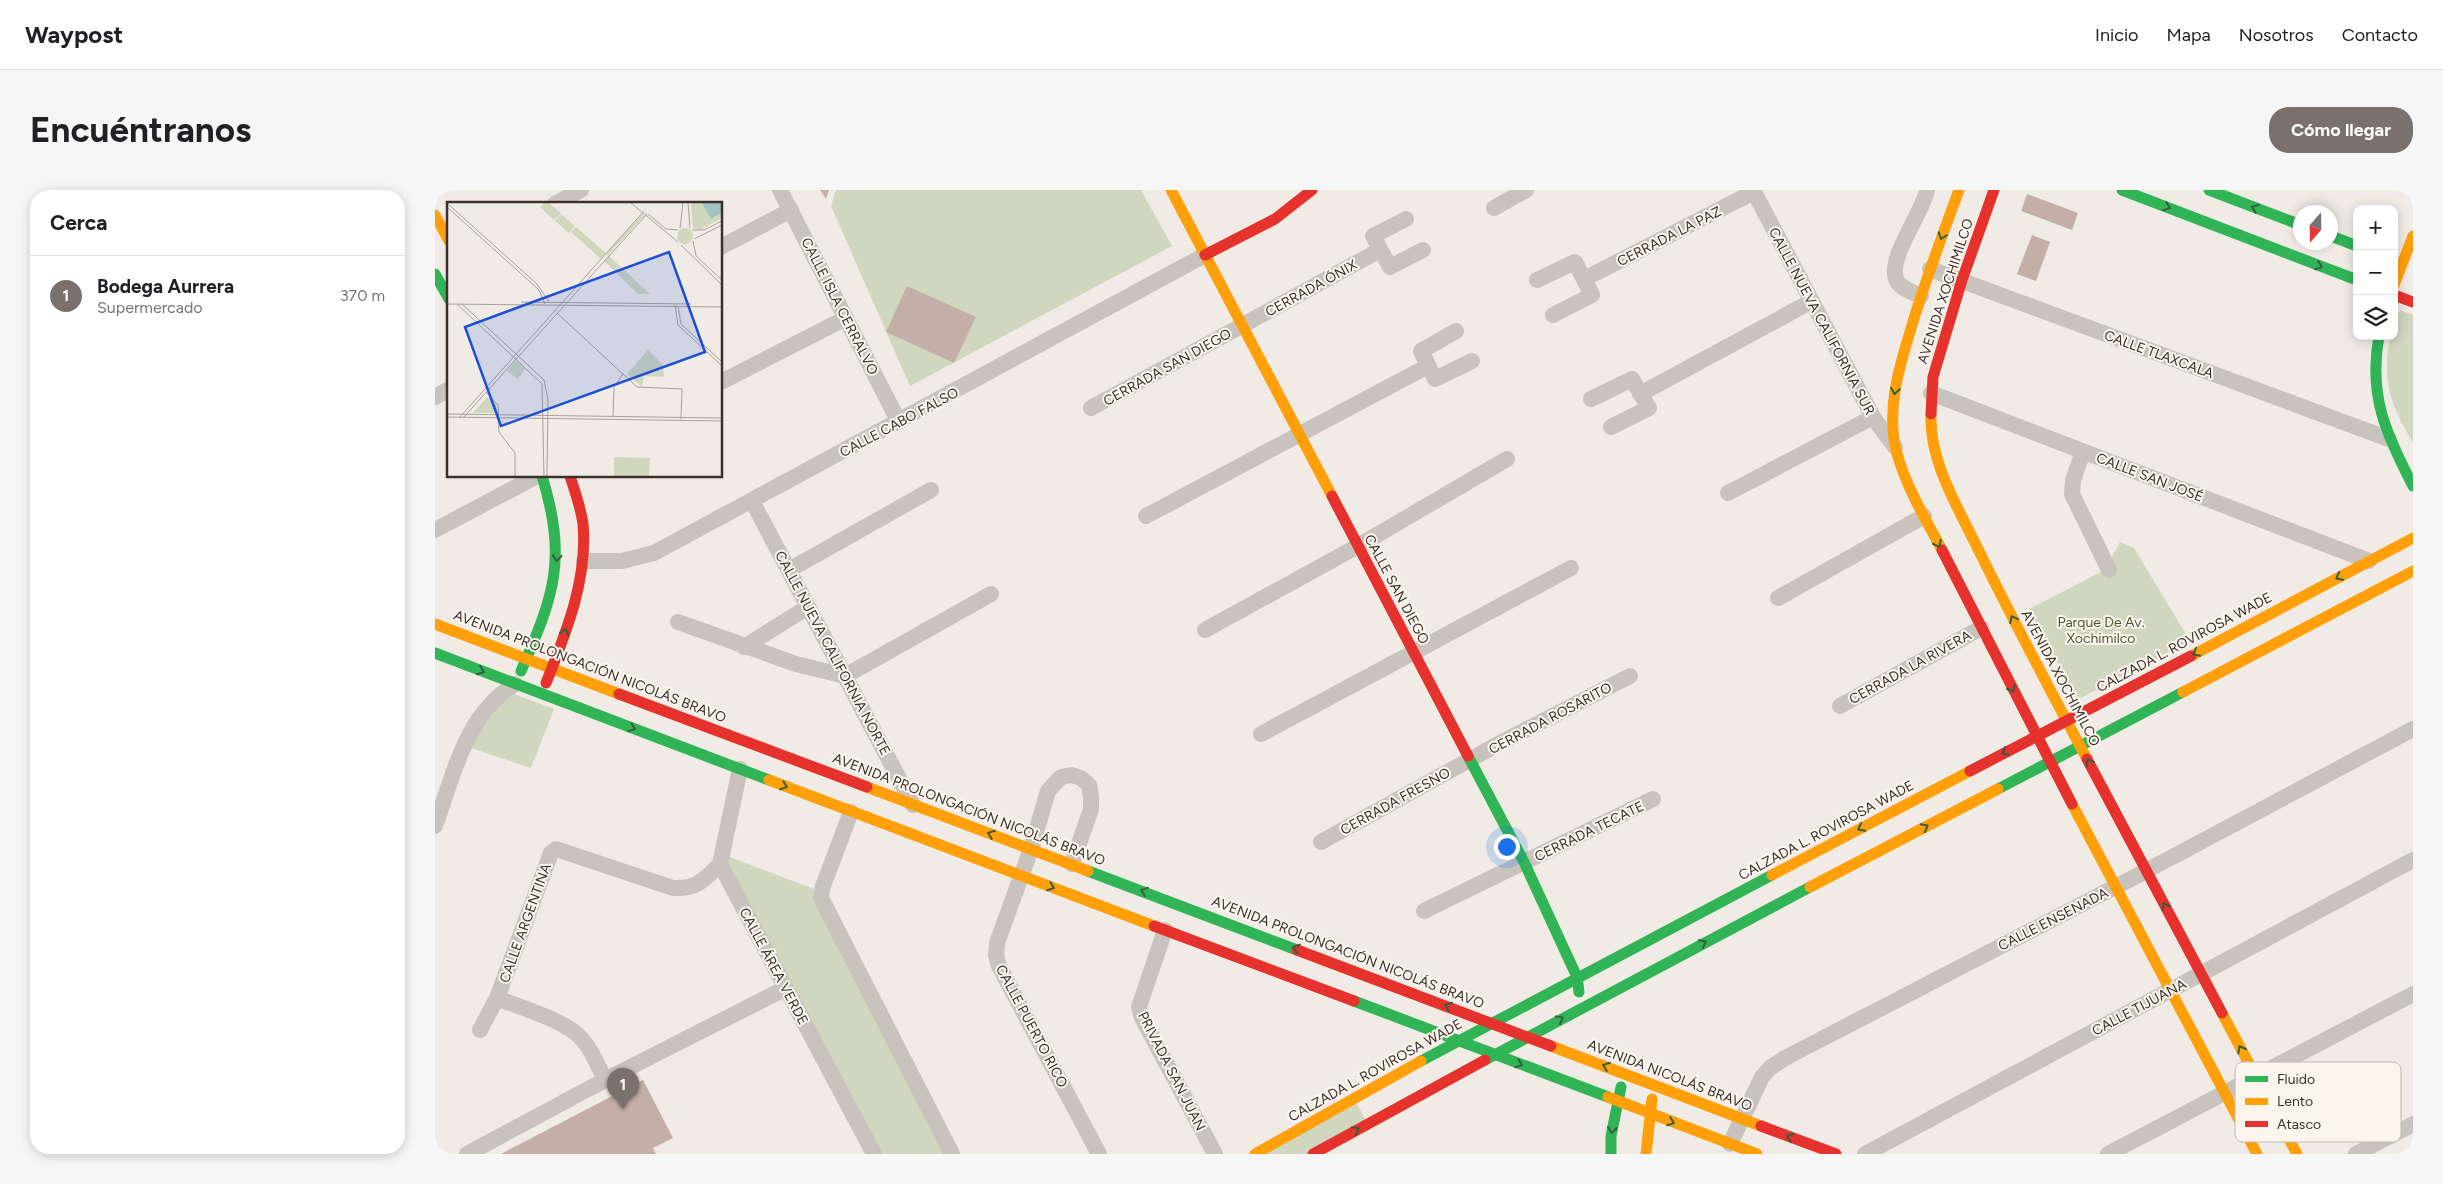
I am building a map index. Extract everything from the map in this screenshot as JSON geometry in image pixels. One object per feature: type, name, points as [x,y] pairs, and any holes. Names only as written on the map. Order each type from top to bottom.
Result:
[{"type":"main road","name":"CALLE SAN DIEGO","points":[[1171,190],[1524,862],[1577,977],[1581,1007]]},
{"type":"main road","points":[[1205,255],[1296,206],[1311,190]]},
{"type":"main road","name":"AVENIDA XOCHIMILCO","points":[[1959,190],[1921,296],[1898,375],[1893,408],[1896,449],[1909,486],[2049,762],[2235,1113]]},
{"type":"main road","name":"AVENIDA XOCHIMILCO","points":[[1994,190],[1962,280],[1933,377],[1931,424],[1935,450],[1947,484],[2011,617],[2248,1062]]},
{"type":"main road","points":[[2122,190],[2353,278]]},
{"type":"main road","points":[[2209,190],[2293,222]]},
{"type":"main road","points":[[435,215],[447,237]]},
{"type":"main road","points":[[2413,236],[2398,262],[2413,268]]},
{"type":"main road","points":[[2338,239],[2353,244]]},
{"type":"main road","points":[[435,274],[447,296]]},
{"type":"main road","points":[[2398,296],[2413,302]]},
{"type":"main road","points":[[2378,340],[2374,356],[2373,379],[2376,398],[2389,439],[2413,486]]},
{"type":"main road","points":[[515,684],[543,619],[553,588],[558,556],[553,508],[543,478]]},
{"type":"main road","points":[[541,694],[563,638],[584,561],[583,524],[570,478]]},
{"type":"main road","name":"CALZADA L. ROVIROSA WADE","points":[[1255,1154],[1457,1041],[1577,977],[2036,736],[2067,722],[2413,538]]},
{"type":"main road","points":[[1313,1154],[1581,1007],[2413,571]]},
{"type":"main road","name":"AVENIDA PROLONGACIÓN NICOLÁS BRAVO","points":[[435,624],[1493,1023]]},
{"type":"main road","points":[[435,654],[1757,1154]]},
{"type":"main road","name":"AVENIDA NICOLÁS BRAVO","points":[[1493,1023],[1836,1154]]},
{"type":"main road","points":[[1611,1154],[1611,1136],[1617,1101],[1625,1073]]},
{"type":"main road","points":[[1646,1154],[1654,1084]]},
{"type":"main road","name":"AVENIDA XOCHIMILCO","points":[[2251,1142],[2257,1154]]},
{"type":"main road","name":"AVENIDA XOCHIMILCO","points":[[2291,1142],[2297,1154]]},
{"type":"street","points":[[559,202],[581,190]]},
{"type":"street","name":"CALLE ISLA CERRALVO","points":[[780,190],[899,422]]},
{"type":"street","points":[[1494,208],[1526,190]]},
{"type":"street","points":[[1921,296],[1902,287],[1896,278],[1896,264],[1905,238],[1925,199],[1927,190]]},
{"type":"street","name":"CERRADA LA PAZ","points":[[1584,279],[1753,191]]},
{"type":"street","name":"CALLE NUEVA CALIFORNIA SUR","points":[[1753,191],[1873,417],[1896,449]]},
{"type":"street","points":[[723,246],[791,210]]},
{"type":"street","points":[[1406,219],[1373,236],[1389,267],[1423,250]]},
{"type":"street","name":"CERRADA ÓNIX","points":[[1242,326],[1380,250]]},
{"type":"street","name":"CALLE CABO FALSO","points":[[584,561],[622,561],[654,553],[1205,255]]},
{"type":"street","points":[[1537,280],[1575,262],[1592,295],[1553,315]]},
{"type":"street","name":"CALLE TLAXCALA","points":[[1930,269],[2389,439]]},
{"type":"street","points":[[1641,394],[1812,301]]},
{"type":"street","points":[[723,381],[846,318]]},
{"type":"street","name":"CERRADA SAN DIEGO","points":[[1091,408],[1242,326]]},
{"type":"street","points":[[1432,372],[1421,351],[1456,331]]},
{"type":"street","points":[[1146,516],[1299,435],[1432,372],[1472,361]]},
{"type":"street","points":[[1591,399],[1631,379],[1649,408],[1611,427]]},
{"type":"street","points":[[435,397],[447,390]]},
{"type":"street","name":"CALLE SAN JOSÉ","points":[[1931,393],[2369,561]]},
{"type":"street","points":[[1727,493],[1873,417]]},
{"type":"street","points":[[2083,452],[2073,480],[2072,494],[2109,570]]},
{"type":"street","points":[[1205,630],[1358,546],[1507,459]]},
{"type":"street","points":[[435,530],[533,478]]},
{"type":"street","points":[[789,570],[931,490]]},
{"type":"street","name":"CALLE NUEVA CALIFORNIA NORTE","points":[[752,501],[913,805]]},
{"type":"street","points":[[1779,598],[1924,516]]},
{"type":"street","points":[[1261,734],[1571,568]]},
{"type":"street","points":[[678,622],[745,647],[822,672],[845,676],[991,594]]},
{"type":"street","points":[[745,647],[808,607]]},
{"type":"street","name":"CERRADA LA RIVERA","points":[[1840,706],[1981,628]]},
{"type":"street","name":"CERRADA ROSARITO","points":[[1470,760],[1630,676]]},
{"type":"street","points":[[435,826],[473,726],[483,710],[497,695],[515,684]]},
{"type":"street","name":"CALLE ENSENADA","points":[[1729,1144],[1762,1077],[1770,1068],[1785,1058],[2146,871],[2413,729]]},
{"type":"street","name":"CERRADA FRESNO","points":[[1321,842],[1470,760]]},
{"type":"street","points":[[720,864],[740,769]]},
{"type":"street","name":"CALLE PUERTO RICO","points":[[1072,864],[1091,809],[1091,796],[1089,786],[1081,778],[1071,775],[1061,777],[1048,791],[1031,849],[997,943],[996,955],[999,966],[1099,1154]]},
{"type":"street","name":"CERRADA TECATE","points":[[1424,911],[1653,799]]},
{"type":"street","points":[[851,812],[823,886],[821,898],[952,1154]]},
{"type":"street","name":"CALLE ARGENTINA","points":[[481,1030],[497,998],[551,853],[556,849],[673,888],[688,888],[702,882],[720,864]]},
{"type":"street","name":"CALLE TIJUANA","points":[[1865,1154],[2413,860]]},
{"type":"street","name":"CALLE ÁREA VERDE","points":[[720,864],[786,988],[869,1152]]},
{"type":"street","name":"PRIVADA SAN JUAN","points":[[1165,930],[1139,1007],[1142,1018],[1215,1154]]},
{"type":"street","points":[[467,1154],[605,1080],[786,988]]},
{"type":"street","points":[[2284,1062],[2413,994]]},
{"type":"street","name":"CALLE ARGENTINA","points":[[497,998],[569,1028],[581,1037],[590,1050],[605,1080]]},
{"type":"street","points":[[2108,1154],[2235,1088]]},
{"type":"street","points":[[2401,1130],[2413,1124]]},
{"type":"street","points":[[2356,1154],[2379,1142]]},
{"type":"green space","points":[[836,190],[1141,190],[1172,246],[910,386],[831,206]]},
{"type":"green space","points":[[2400,310],[2413,315],[2413,442],[2394,404],[2388,379],[2389,340],[2398,340],[2398,314]]},
{"type":"green space","name":"Parque De Av. Xochimilco","points":[[2120,542],[2134,548],[2190,641],[2077,700],[2029,609],[2105,570]]},
{"type":"green space","points":[[506,691],[554,709],[531,768],[471,748],[483,720]]},
{"type":"green space","points":[[724,855],[822,892],[952,1154],[874,1154]]},
{"type":"green space","points":[[1355,1100],[1367,1123],[1312,1154],[1257,1154]]},
{"type":"building","points":[[820,190],[829,190],[826,199]]},
{"type":"building","points":[[2027,194],[2078,213],[2072,230],[2021,211]]},
{"type":"building","points":[[2032,235],[2050,242],[2036,281],[2017,274]]},
{"type":"building","points":[[907,286],[976,317],[954,363],[886,332]]},
{"type":"building","points":[[643,1080],[673,1138],[653,1148],[656,1154],[501,1154]]},
{"type":"traffic: fast","points":[[2122,190],[2353,278]]},
{"type":"traffic: fast","points":[[2209,190],[2293,222]]},
{"type":"traffic: fast","points":[[2338,239],[2353,244]]},
{"type":"traffic: fast","points":[[435,274],[447,295]]},
{"type":"traffic: fast","points":[[2378,340],[2376,377],[2382,414],[2387,431],[2413,486]]},
{"type":"traffic: fast","points":[[521,671],[542,620],[554,576],[554,531],[550,505],[543,478]]},
{"type":"traffic: fast","points":[[435,653],[769,780]]},
{"type":"traffic: fast","points":[[1998,789],[2183,692]]},
{"type":"traffic: fast","points":[[1468,756],[1524,862],[1577,977],[1579,992]]},
{"type":"traffic: fast","points":[[1088,871],[1297,950]]},
{"type":"traffic: fast","points":[[1421,1061],[1772,875]]},
{"type":"traffic: fast","points":[[1485,1060],[1810,887]]},
{"type":"traffic: fast","points":[[1354,1001],[1608,1097]]},
{"type":"traffic: fast","points":[[1611,1154],[1611,1136],[1621,1087]]},
{"type":"traffic: slow","points":[[1171,190],[1332,496]]},
{"type":"traffic: slow","points":[[1942,550],[1916,501],[1900,463],[1893,432],[1893,415],[1897,380],[1906,346],[1926,281],[1959,190]]},
{"type":"traffic: slow","points":[[435,215],[447,237]]},
{"type":"traffic: slow","points":[[2398,275],[2413,236]]},
{"type":"traffic: slow","points":[[1931,414],[1935,449],[1946,484],[2018,628],[2087,759]]},
{"type":"traffic: slow","points":[[2191,656],[2413,538]]},
{"type":"traffic: slow","points":[[2183,692],[2413,571]]},
{"type":"traffic: slow","points":[[435,624],[619,694]]},
{"type":"traffic: slow","points":[[1772,875],[1970,771]]},
{"type":"traffic: slow","points":[[769,780],[1154,926]]},
{"type":"traffic: slow","points":[[867,787],[1088,871]]},
{"type":"traffic: slow","points":[[1810,887],[1998,789]]},
{"type":"traffic: slow","points":[[2072,804],[2235,1112]]},
{"type":"traffic: slow","points":[[2222,1013],[2248,1062]]},
{"type":"traffic: slow","points":[[1551,1046],[1761,1126]]},
{"type":"traffic: slow","points":[[1255,1154],[1421,1061]]},
{"type":"traffic: slow","points":[[1608,1097],[1757,1154]]},
{"type":"traffic: slow","points":[[1646,1154],[1652,1099]]},
{"type":"traffic: slow","points":[[2251,1142],[2257,1154]]},
{"type":"traffic: slow","points":[[2291,1142],[2297,1154]]},
{"type":"traffic: jam","points":[[1205,255],[1275,219],[1312,190]]},
{"type":"traffic: jam","points":[[1931,414],[1933,377],[1962,280],[1994,190]]},
{"type":"traffic: jam","points":[[2398,296],[2413,302]]},
{"type":"traffic: jam","points":[[546,683],[568,625],[579,585],[582,565],[584,545],[583,524],[571,478]]},
{"type":"traffic: jam","points":[[1332,496],[1468,756]]},
{"type":"traffic: jam","points":[[1942,550],[2072,804]]},
{"type":"traffic: jam","points":[[1970,771],[2191,656]]},
{"type":"traffic: jam","points":[[619,694],[867,787]]},
{"type":"traffic: jam","points":[[2087,759],[2222,1013]]},
{"type":"traffic: jam","points":[[1154,926],[1354,1001]]},
{"type":"traffic: jam","points":[[1297,950],[1551,1046]]},
{"type":"traffic: jam","points":[[1313,1154],[1485,1060]]},
{"type":"traffic: jam","points":[[1761,1126],[1836,1154]]},
{"type":"place","name":"Bodega Aurrera","points":[[623,1109]]}]
